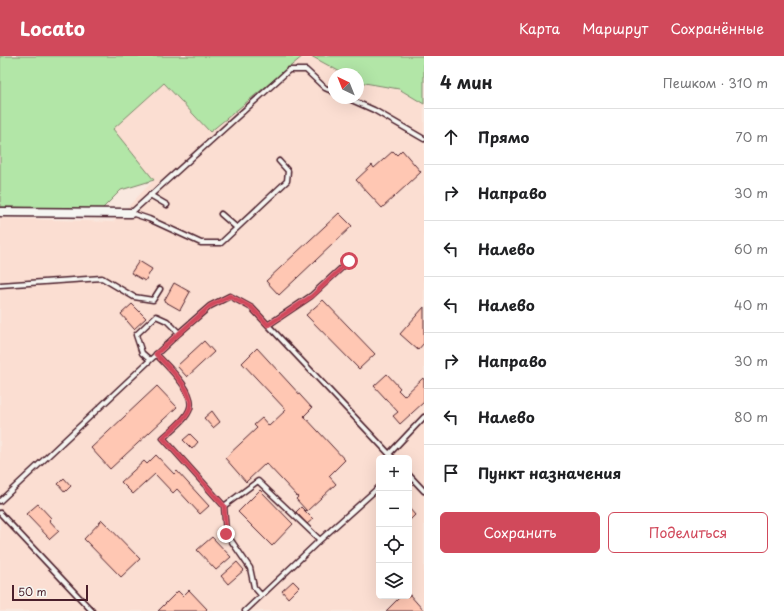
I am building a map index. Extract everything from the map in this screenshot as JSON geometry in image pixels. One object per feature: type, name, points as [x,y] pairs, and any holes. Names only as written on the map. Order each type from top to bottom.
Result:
[{"type":"street","points":[[0,212],[131,213]]},
{"type":"lane","points":[[131,213],[289,70],[306,70],[328,89]]},
{"type":"lane","points":[[360,104],[374,110],[424,139]]},
{"type":"lane","points":[[131,213],[149,218],[201,243],[221,243],[287,181],[288,171],[279,162]]},
{"type":"lane","points":[[150,195],[166,206]]},
{"type":"lane","points":[[221,214],[237,228]]},
{"type":"lane","points":[[268,325],[312,296],[349,261]]},
{"type":"lane","points":[[0,285],[102,278],[134,297],[153,300],[160,289]]},
{"type":"lane","points":[[0,501],[179,333],[210,306],[230,296],[252,308],[389,454],[424,417]]},
{"type":"lane","points":[[150,360],[142,353],[136,335],[156,316],[167,321],[179,333]]},
{"type":"lane","points":[[156,354],[189,392],[190,407],[181,420],[163,438],[224,506],[226,534],[250,568],[254,587],[261,595]]},
{"type":"lane","points":[[412,478],[424,491]]},
{"type":"lane","points":[[224,506],[258,480],[320,540]]},
{"type":"lane","points":[[245,611],[376,490]]},
{"type":"lane","points":[[0,513],[92,611]]},
{"type":"shaded area","points":[[303,56],[311,56],[333,68],[328,68],[328,104],[364,104],[364,83],[399,90],[424,104],[424,611],[0,611],[0,218],[113,222],[154,180],[113,129],[164,83],[210,132]]},
{"type":"green space","points":[[0,56],[303,56],[210,132],[164,83],[113,129],[154,180],[121,190],[102,209],[0,207]]},
{"type":"green space","points":[[311,56],[424,56],[424,104],[399,89],[364,83],[364,68],[333,68]]},
{"type":"building","points":[[402,150],[421,172],[382,208],[356,180],[372,165],[374,168],[393,151],[397,155]]},
{"type":"building","points":[[339,213],[352,226],[279,295],[266,281]]},
{"type":"building","points":[[139,261],[152,269],[145,281],[131,273]]},
{"type":"building","points":[[174,283],[190,292],[180,310],[164,301]]},
{"type":"building","points":[[323,300],[375,354],[359,369],[306,315]]},
{"type":"building","points":[[132,304],[146,318],[134,329],[121,314]]},
{"type":"building","points":[[424,307],[424,343],[418,350],[400,334]]},
{"type":"building","points":[[204,341],[214,352],[187,377],[177,366]]},
{"type":"building","points":[[257,348],[312,408],[304,416],[345,460],[329,476],[336,484],[307,511],[296,499],[298,497],[266,463],[246,482],[225,458],[257,428],[254,425],[262,418],[269,426],[286,410],[242,363]]},
{"type":"building","points":[[387,374],[400,388],[398,390],[404,396],[423,378],[424,380],[424,402],[400,424],[393,416],[398,412],[374,386]]},
{"type":"building","points":[[157,386],[177,407],[110,469],[91,448]]},
{"type":"building","points":[[212,411],[220,422],[213,428],[204,418]]},
{"type":"building","points":[[190,434],[198,442],[192,449],[183,440]]},
{"type":"building","points":[[156,455],[174,474],[177,471],[209,506],[200,514],[177,489],[173,493],[155,474],[133,494],[121,482],[144,461],[147,464]]},
{"type":"building","points":[[64,478],[71,486],[65,492],[58,484]]},
{"type":"building","points":[[260,490],[293,524],[272,546],[238,512]]},
{"type":"building","points":[[38,504],[51,518],[49,520],[59,531],[50,539],[26,514]]},
{"type":"building","points":[[301,507],[313,519],[307,524],[296,512]]},
{"type":"building","points":[[102,520],[140,559],[121,577],[84,539]]},
{"type":"building","points":[[212,537],[231,557],[216,570],[197,550]]},
{"type":"building","points":[[237,562],[244,570],[228,584],[221,576]]},
{"type":"building","points":[[293,581],[299,587],[288,598],[282,591]]},
{"type":"building","points":[[189,590],[207,609],[205,611],[158,611],[178,591],[183,596]]},
{"type":"building","points":[[412,597],[424,611],[386,611],[398,599],[412,599]]},
{"type":"route","points":[[226,534],[224,506],[163,438],[181,420],[190,407],[189,392],[156,354],[210,306],[230,296],[252,308],[268,325],[312,296],[349,261]]}]
